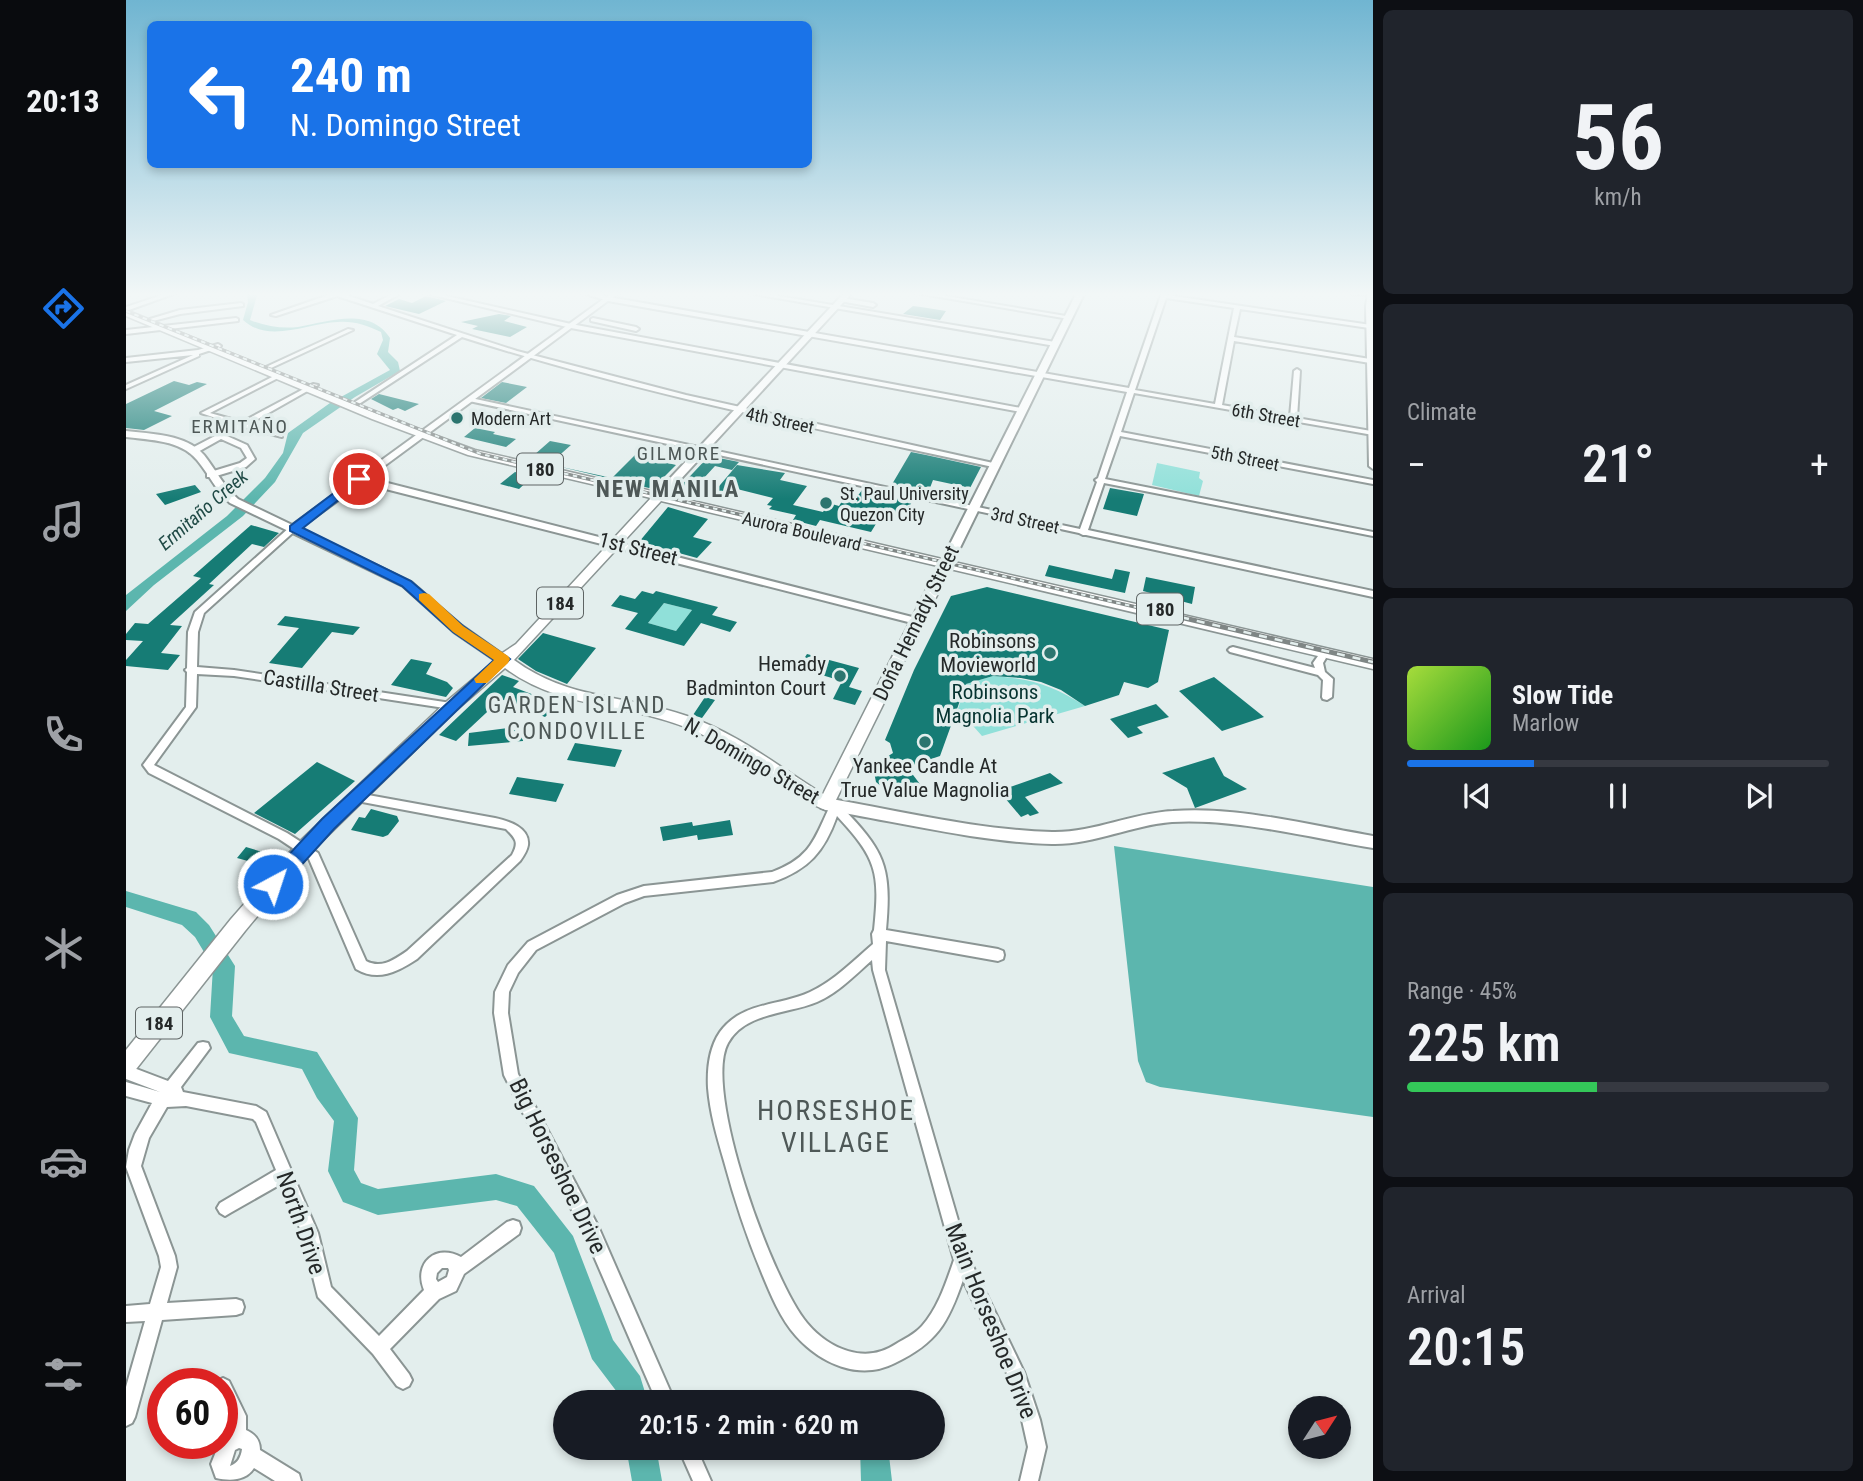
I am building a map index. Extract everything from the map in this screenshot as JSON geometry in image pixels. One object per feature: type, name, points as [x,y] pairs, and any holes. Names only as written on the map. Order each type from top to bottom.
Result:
[{"type":"main road","name":"Aurora Boulevard","points":[[247,361],[278,376],[312,387]]},
{"type":"main road","name":"Aurora Boulevard","points":[[249,361],[269,367],[425,433],[485,450],[661,495],[946,562],[1373,658]]},
{"type":"main road","points":[[661,495],[785,361]]},
{"type":"main road","name":"Doña Hemady Street","points":[[830,806],[916,621],[1046,361]]},
{"type":"main road","points":[[126,434],[164,440],[193,451]]},
{"type":"main road","name":"N. Domingo Street","points":[[193,451],[222,492],[234,501],[407,584],[458,629],[533,681],[570,697],[654,712],[703,728],[830,806],[969,829],[1052,838],[1077,837],[1143,819],[1176,816],[1235,819],[1373,842]]},
{"type":"main road","name":"184","points":[[126,1066],[238,925],[303,849],[451,706],[503,659],[521,647],[661,495]]},
{"type":"main road","name":"Aurora Boulevard","points":[[946,562],[1321,662],[1373,664]]},
{"type":"street","points":[[126,387],[182,361]]},
{"type":"street","points":[[269,367],[282,361]]},
{"type":"street","points":[[346,401],[415,361]]},
{"type":"street","points":[[357,797],[507,825],[522,837],[522,847],[516,858],[412,956],[394,967],[377,971],[368,970],[361,965],[314,856],[148,765],[191,707],[192,632],[200,611],[294,528],[523,361]]},
{"type":"street","name":"4th Street","points":[[549,361],[739,411],[993,465]]},
{"type":"street","points":[[760,361],[1021,410]]},
{"type":"street","name":"6th Street","points":[[965,361],[1371,433]]},
{"type":"street","points":[[1083,533],[1142,361]]},
{"type":"street","points":[[1218,407],[1228,361]]},
{"type":"street","points":[[1370,361],[1373,466]]},
{"type":"street","points":[[1293,420],[1297,371]]},
{"type":"street","points":[[278,376],[204,413],[279,435]]},
{"type":"street","points":[[193,451],[224,437],[312,387]]},
{"type":"street","name":"3rd Street","points":[[471,400],[1373,594]]},
{"type":"street","name":"5th Street","points":[[1116,433],[1373,482]]},
{"type":"street","points":[[210,475],[243,465],[251,459],[244,447],[224,437]]},
{"type":"street","name":"1st Street","points":[[359,479],[916,621]]},
{"type":"street","points":[[1099,480],[1373,534]]},
{"type":"street","points":[[1233,650],[1321,662],[1328,679],[1327,697]]},
{"type":"street","name":"Castilla Street","points":[[190,670],[234,673],[451,706]]},
{"type":"street","name":"Main Horseshoe Drive","points":[[830,806],[862,839],[882,874],[878,941],[888,1003],[962,1260],[1018,1378],[1031,1420],[1037,1447],[1029,1481]]},
{"type":"street","name":"Big Horseshoe Drive","points":[[661,1390],[592,1232],[511,1075],[500,1013],[502,992],[513,969],[533,946],[621,899],[643,891],[773,877],[791,871],[815,851],[830,806]]},
{"type":"street","points":[[962,1260],[949,1298],[927,1334],[882,1362],[863,1363],[825,1351],[799,1327],[776,1283],[745,1200],[721,1122],[716,1092],[716,1069],[722,1039],[732,1027],[744,1018],[819,994],[878,941],[998,955]]},
{"type":"street","points":[[126,1417],[169,1268],[167,1256],[133,1166],[137,1144],[203,1048]]},
{"type":"street","name":"North Drive","points":[[126,1072],[169,1094]]},
{"type":"street","name":"North Drive","points":[[126,1089],[169,1094],[256,1113],[261,1117],[310,1233],[324,1291],[379,1348],[403,1380]]},
{"type":"street","points":[[225,1208],[285,1172]]},
{"type":"street","points":[[457,1270],[513,1228]]},
{"type":"street","points":[[379,1348],[435,1291],[452,1285],[457,1270],[455,1262],[448,1259],[437,1261],[430,1267],[426,1278],[435,1291]]},
{"type":"street","points":[[126,1314],[236,1307]]},
{"type":"street","points":[[222,1459],[222,1472],[228,1478],[243,1469],[251,1455],[251,1445],[245,1439],[238,1439]]},
{"type":"street","points":[[251,1455],[292,1481]]},
{"type":"street","points":[[693,1460],[702,1481]]},
{"type":"green space","points":[[1157,463],[1200,472],[1199,478],[1203,481],[1199,496],[1152,485]]},
{"type":"green space","points":[[664,603],[692,610],[676,631],[648,623]]},
{"type":"green space","name":"Robinsons Magnolia Park","points":[[993,676],[1041,684],[1085,706],[982,736],[958,709],[966,684]]},
{"type":"shaded area","name":"Ermitaño Creek","points":[[383,361],[397,361],[400,371],[355,397],[303,433],[275,482],[243,516],[154,585],[126,611],[126,595],[227,516],[265,478],[283,453],[288,433],[330,403],[390,370]]},
{"type":"shaded area","points":[[1114,846],[1373,887],[1373,1117],[1160,1087],[1146,1082],[1138,1061]]},
{"type":"shaded area","points":[[860,1460],[890,1460],[892,1481],[861,1481]]},
{"type":"building","points":[[174,381],[189,385],[197,382],[207,384],[154,411],[172,416],[144,430],[126,428],[126,404]]},
{"type":"building","points":[[502,382],[527,387],[506,403],[481,398]]},
{"type":"building","points":[[379,394],[419,404],[405,411],[398,408],[393,410],[371,399]]},
{"type":"building","points":[[475,428],[516,439],[506,447],[464,437]]},
{"type":"building","points":[[550,441],[571,445],[554,460],[534,455]]},
{"type":"building","points":[[911,452],[981,467],[970,488],[933,480],[928,493],[891,486]]},
{"type":"building","points":[[635,455],[676,465],[655,486],[649,488],[557,466],[612,478]]},
{"type":"building","points":[[709,456],[739,462],[732,470],[715,466],[691,492],[678,489]]},
{"type":"building","points":[[737,465],[785,473],[780,480],[807,486],[793,505],[823,512],[828,503],[839,506],[846,495],[857,497],[862,490],[913,500],[902,519],[882,514],[871,532],[820,520],[816,526],[793,520],[796,515],[769,509],[772,506],[767,505],[773,498],[737,489],[732,495],[715,491]]},
{"type":"building","points":[[515,472],[533,476],[519,489],[500,484]]},
{"type":"building","points":[[195,485],[201,492],[165,505],[156,494]]},
{"type":"building","points":[[1110,488],[1144,494],[1137,516],[1103,509]]},
{"type":"building","points":[[668,507],[708,519],[693,537],[712,542],[697,558],[639,542]]},
{"type":"building","points":[[251,525],[279,533],[264,547],[252,544],[209,584],[214,585],[170,625],[182,626],[161,653],[180,655],[168,670],[126,666],[126,660],[143,641],[126,640],[126,634],[135,623],[148,624],[201,578],[193,576]]},
{"type":"building","points":[[1049,565],[1112,579],[1115,569],[1130,572],[1125,593],[1045,576]]},
{"type":"building","points":[[1146,577],[1195,587],[1192,604],[1143,591]]},
{"type":"building","points":[[987,587],[1169,630],[1158,682],[1148,688],[1124,682],[1119,695],[1085,706],[1061,690],[1021,678],[993,676],[966,684],[940,756],[907,767],[929,796],[900,795],[882,787],[876,782],[874,772],[882,760],[893,753],[890,743],[885,740],[914,670],[951,596]]},
{"type":"building","points":[[642,591],[653,594],[656,591],[718,607],[712,615],[737,622],[730,632],[701,623],[684,646],[625,629],[638,613],[611,606],[620,595],[635,599]],"holes":[[[664,603],[692,610],[676,631],[648,623]]]},
{"type":"building","points":[[285,616],[360,627],[353,635],[332,632],[302,668],[269,663],[299,628],[277,625]]},
{"type":"building","points":[[543,633],[596,648],[567,684],[536,671],[518,659]]},
{"type":"building","name":"Hemady Badminton Court","points":[[807,654],[859,668],[849,687],[862,691],[855,705],[833,699],[842,681],[798,668]]},
{"type":"building","points":[[411,659],[432,663],[426,674],[447,682],[453,688],[446,697],[391,685]]},
{"type":"building","points":[[502,675],[519,681],[513,687],[558,704],[545,717],[501,699],[456,741],[439,735]]},
{"type":"building","points":[[1214,677],[1264,717],[1222,731],[1179,691]]},
{"type":"building","points":[[705,697],[715,700],[702,718],[693,715]]},
{"type":"building","points":[[1156,704],[1169,717],[1137,727],[1143,733],[1128,738],[1110,719]]},
{"type":"building","points":[[524,726],[523,741],[468,746],[469,733]]},
{"type":"building","points":[[575,743],[622,750],[615,767],[567,760]]},
{"type":"building","points":[[1214,757],[1224,776],[1247,789],[1195,808],[1187,788],[1162,773]]},
{"type":"building","points":[[317,762],[355,781],[295,834],[254,813]]},
{"type":"building","points":[[1050,773],[1063,783],[1025,797],[1039,813],[1021,817],[999,791]]},
{"type":"building","points":[[517,777],[564,784],[556,802],[509,794]]},
{"type":"building","points":[[371,809],[397,816],[399,821],[388,835],[383,837],[351,830],[359,817],[365,818]]},
{"type":"building","points":[[730,820],[733,835],[698,840],[697,835],[663,841],[660,827],[692,822],[693,826]]},
{"type":"building","points":[[246,847],[275,856],[266,866],[237,858]]},
{"type":"waterway","points":[[126,899],[189,918],[202,931],[224,966],[221,1017],[237,1045],[309,1060],[325,1090],[346,1118],[341,1171],[352,1193],[378,1202],[496,1187],[525,1195],[564,1245],[602,1349],[631,1390]]},
{"type":"waterway","points":[[643,1460],[647,1481]]},
{"type":"railway","points":[[250,361],[481,454],[1157,612]]},
{"type":"railway","points":[[1150,610],[1373,662]]},
{"type":"slow traffic","points":[[424,597],[458,629],[503,659],[481,679]]},
{"type":"place","name":"Modern Art","points":[[457,418]]},
{"type":"place","name":"St. Paul University Quezon City","points":[[826,503]]},
{"type":"place","name":"Robinsons Movieworld","points":[[1050,653]]},
{"type":"place","name":"Hemady Badminton Court","points":[[840,676]]},
{"type":"place","name":"Yankee Candle At True Value Magnolia","points":[[925,742]]},
{"type":"district","name":"ERMITAÑO","points":[[240,426]]},
{"type":"district","name":"GILMORE","points":[[679,453]]},
{"type":"district","name":"NEW MANILA","points":[[668,489]]},
{"type":"district","name":"GARDEN ISLAND CONDOVILLE","points":[[577,718]]},
{"type":"district","name":"HORSESHOE VILLAGE","points":[[836,1126]]},
{"type":"route","points":[[273,884],[328,824],[503,659],[458,629],[407,584],[294,528],[359,479]]}]
